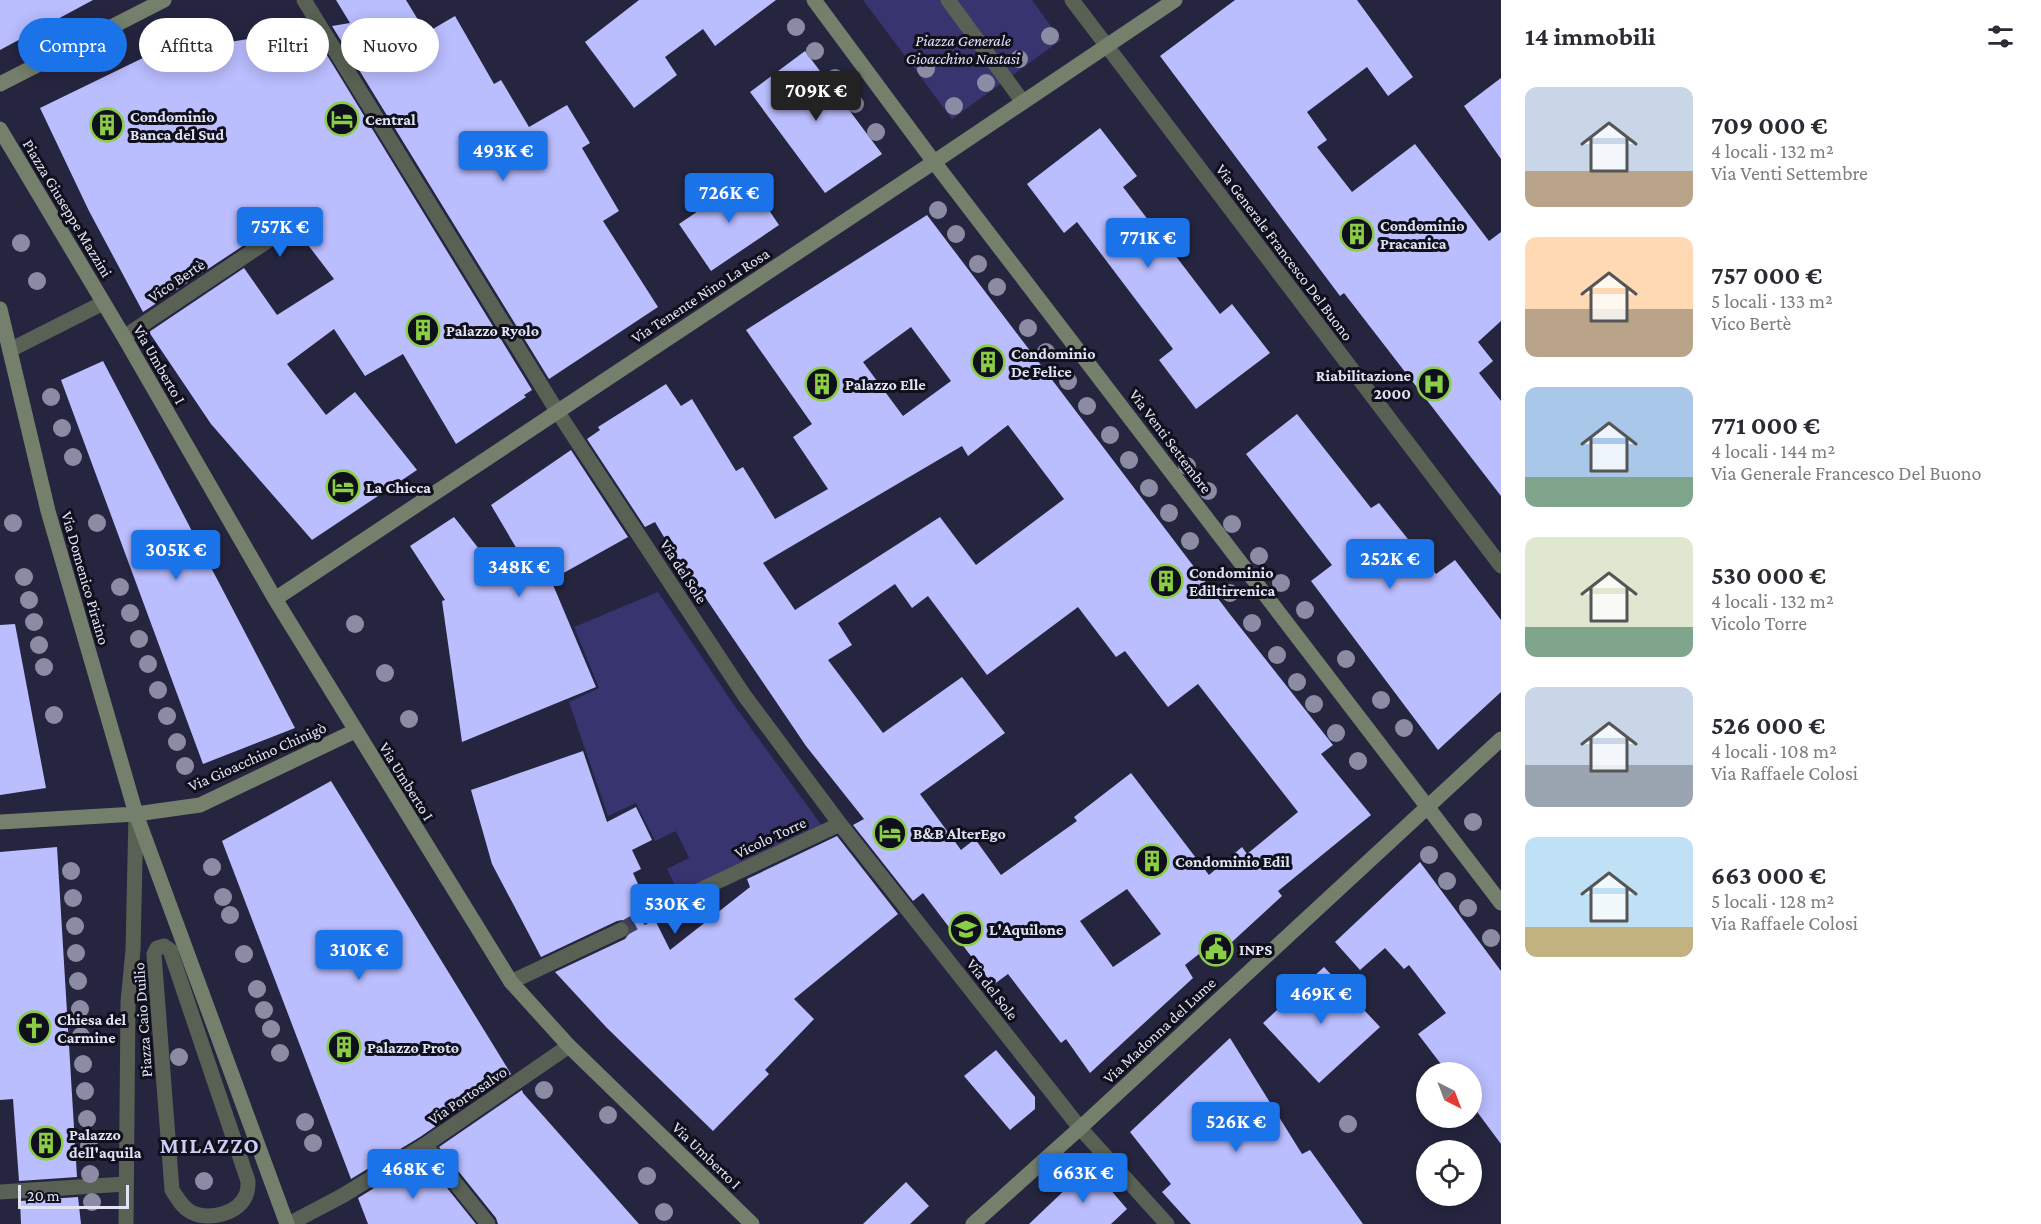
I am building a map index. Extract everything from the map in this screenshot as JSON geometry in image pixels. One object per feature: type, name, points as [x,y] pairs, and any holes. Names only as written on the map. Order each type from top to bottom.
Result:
[{"type":"street","points":[[0,84],[164,0]]},
{"type":"street","name":"Via del Sole","points":[[304,0],[557,411],[744,695],[840,824],[1080,1128],[1167,1224]]},
{"type":"street","name":"Via Venti Settembre","points":[[814,0],[934,162],[1501,903]]},
{"type":"street","points":[[948,0],[1023,102]]},
{"type":"street","points":[[1072,0],[1105,46]]},
{"type":"street","name":"Via Tenente Nino La Rosa","points":[[275,599],[1175,0]]},
{"type":"street","name":"Via Generale Francesco Del Buono","points":[[1105,46],[1501,566]]},
{"type":"street","name":"Piazza Giuseppe Mazzini","points":[[0,129],[103,303],[10,350]]},
{"type":"street","name":"Vico Bertè","points":[[124,337],[278,234]]},
{"type":"street","name":"Via Umberto I","points":[[103,303],[275,599],[512,982],[569,1046],[751,1224]]},
{"type":"street","points":[[0,309],[10,350]]},
{"type":"street","name":"Via Domenico Piraino","points":[[10,350],[48,511],[136,814]]},
{"type":"street","name":"Via Gioacchino Chinigò","points":[[0,822],[136,814],[200,805],[355,731]]},
{"type":"street","name":"Via Madonna del Lume","points":[[974,1224],[1501,739]]},
{"type":"street","points":[[136,814],[288,1224]]},
{"type":"street","name":"Piazza Caio Duilio","points":[[126,1224],[128,1002],[133,950],[136,814]]},
{"type":"street","name":"Vicolo Torre","points":[[651,913],[840,824]]},
{"type":"street","points":[[512,982],[621,930]]},
{"type":"street","name":"Piazza Caio Duilio","points":[[133,950],[146,943],[167,939],[184,947]]},
{"type":"street","name":"Piazza Caio Duilio","points":[[164,946],[170,950],[248,1181],[247,1194],[238,1207],[225,1214],[193,1213],[181,1203],[172,1190],[154,954],[157,948],[164,946]]},
{"type":"street","name":"Via Portosalvo","points":[[288,1224],[342,1196],[425,1145],[569,1046]]},
{"type":"street","points":[[425,1145],[488,1224]]},
{"type":"street","points":[[0,1192],[126,1184]]},
{"type":"green space","name":"Piazza Generale Gioacchino Nastasi","points":[[863,0],[1032,0],[1061,40],[952,119]]},
{"type":"green space","points":[[658,592],[734,705],[822,826],[679,894],[667,869],[689,858],[676,831],[655,841],[636,803],[608,816],[569,702],[599,688],[574,627]]},
{"type":"building","points":[[0,0],[93,0],[60,18],[18,18],[18,40],[0,50]]},
{"type":"building","points":[[336,0],[406,0],[417,18],[347,18]]},
{"type":"building","points":[[639,0],[776,0],[715,46],[703,29],[665,57],[677,75],[634,108],[585,42]]},
{"type":"building","points":[[1235,0],[1357,0],[1413,77],[1388,96],[1367,67],[1307,112],[1327,140],[1317,147],[1352,192],[1415,144],[1489,241],[1501,232],[1501,321],[1478,342],[1493,361],[1479,373],[1501,401],[1501,496],[1344,293],[1340,296],[1160,56]]},
{"type":"building","points":[[455,16],[494,84],[501,80],[529,127],[567,105],[590,143],[582,148],[619,211],[603,221],[658,307],[549,379],[360,72],[439,72],[439,25]]},
{"type":"building","points":[[341,24],[341,41],[332,26]]},
{"type":"building","points":[[246,39],[246,72],[329,72],[329,58],[532,390],[524,395],[526,397],[456,444],[403,354],[365,376],[334,329],[287,364],[326,415],[355,392],[417,470],[312,540],[211,424],[149,332],[244,268],[277,315],[334,279],[289,220],[282,225],[273,226],[143,312],[89,211],[40,108],[114,72],[127,72],[127,66],[139,60],[139,72],[234,72],[234,41]]},
{"type":"building","points":[[805,51],[882,154],[825,193],[750,92]]},
{"type":"building","points":[[1501,78],[1501,159],[1464,106]]},
{"type":"building","points":[[1100,128],[1137,176],[1123,187],[1220,314],[1232,304],[1270,353],[1196,409],[1159,360],[1173,349],[1077,222],[1064,233],[1027,184]]},
{"type":"building","points":[[747,178],[779,225],[711,271],[679,224]]},
{"type":"building","points":[[927,215],[1229,613],[1333,745],[1321,754],[1371,815],[1278,891],[1282,896],[1208,964],[1199,954],[1185,965],[1193,978],[1090,1073],[1066,1039],[1061,1043],[1008,974],[993,985],[923,893],[913,901],[853,825],[864,819],[806,746],[705,597],[701,599],[655,522],[645,527],[587,439],[600,430],[598,427],[666,384],[681,406],[692,399],[736,471],[743,467],[775,519],[828,489],[793,437],[812,424],[746,330]],"holes":[[[911,327],[951,381],[903,416],[863,362]],[[1008,425],[1064,499],[976,565],[940,517],[795,610],[763,563],[962,446],[968,456]],[[895,584],[912,608],[928,596],[987,675],[1078,607],[1116,657],[1125,651],[1168,707],[1198,684],[1298,812],[1247,854],[1242,847],[1209,875],[1131,773],[1074,817],[1077,821],[1001,875],[975,839],[961,850],[920,794],[1005,733],[962,677],[883,733],[828,660],[852,645],[838,623]],[[1127,889],[1161,934],[1113,967],[1080,921]]]},
{"type":"building","points":[[103,361],[295,728],[203,764],[61,380]]},
{"type":"building","points":[[1297,414],[1371,508],[1379,503],[1436,574],[1455,560],[1501,620],[1501,692],[1438,750],[1311,581],[1332,565],[1246,454]]},
{"type":"building","points":[[571,450],[628,537],[551,580],[596,687],[462,742],[442,601],[445,600],[410,546],[454,517],[497,572],[521,556],[491,505]]},
{"type":"building","points":[[15,624],[46,788],[0,795],[0,625]]},
{"type":"building","points":[[583,751],[607,822],[636,807],[652,840],[632,850],[641,869],[633,873],[647,904],[641,912],[642,918],[650,923],[656,922],[670,950],[750,887],[747,879],[837,836],[898,914],[794,999],[814,1019],[765,1070],[769,1074],[713,1131],[607,1028],[555,972],[625,939],[631,931],[629,925],[622,920],[617,921],[541,957],[492,864],[471,790]]},
{"type":"building","points":[[331,781],[511,1074],[420,1137],[351,1179],[222,841]]},
{"type":"building","points":[[57,847],[77,1177],[19,1181],[13,1099],[0,1100],[0,852]]},
{"type":"building","points":[[1420,862],[1501,971],[1501,1144],[1482,1118],[1482,1062],[1439,1062],[1418,1034],[1446,1013],[1409,965],[1404,969],[1385,948],[1360,970],[1335,942]]},
{"type":"building","points":[[1324,967],[1380,1027],[1319,1083],[1263,1023]]},
{"type":"building","points":[[1230,1038],[1302,1154],[1310,1150],[1363,1224],[1191,1224],[1162,1192],[1171,1184],[1130,1132]]},
{"type":"building","points":[[996,1050],[1035,1097],[1035,1109],[1010,1130],[964,1076]]},
{"type":"building","points":[[522,1090],[639,1224],[498,1224],[496,1218],[439,1147]]},
{"type":"building","points":[[423,1158],[476,1224],[368,1224],[358,1198]]},
{"type":"building","points":[[1090,1166],[1127,1209],[1111,1224],[1029,1224]]},
{"type":"building","points":[[906,1182],[929,1206],[910,1224],[863,1224]]},
{"type":"building","points":[[78,1197],[81,1224],[21,1224],[20,1201]]},
{"type":"tunnel","points":[[621,930],[651,913]]},
{"type":"place","name":"Central","points":[[342,119]]},
{"type":"place","name":"Condominio Banca del Sud","points":[[107,125]]},
{"type":"place","name":"Condominio Pracanica","points":[[1357,234]]},
{"type":"place","name":"Palazzo Ryolo","points":[[423,330]]},
{"type":"place","name":"Condominio De Felice","points":[[988,362]]},
{"type":"place","name":"Palazzo Elle","points":[[822,384]]},
{"type":"place","name":"Riabilitazione 2000","points":[[1434,384]]},
{"type":"place","name":"La Chicca","points":[[343,487]]},
{"type":"place","name":"Condominio Ediltirrenica","points":[[1166,581]]},
{"type":"place","name":"B&B AlterEgo","points":[[890,833]]},
{"type":"place","name":"Condominio Edil","points":[[1152,861]]},
{"type":"place","name":"L'Aquilone","points":[[966,929]]},
{"type":"place","name":"INPS","points":[[1216,949]]},
{"type":"place","name":"Chiesa del Carmine","points":[[34,1028]]},
{"type":"place","name":"Palazzo Proto","points":[[344,1047]]},
{"type":"place","name":"Palazzo dell'aquila","points":[[46,1143]]},
{"type":"district","name":"MILAZZO","points":[[210,1145]]}]
